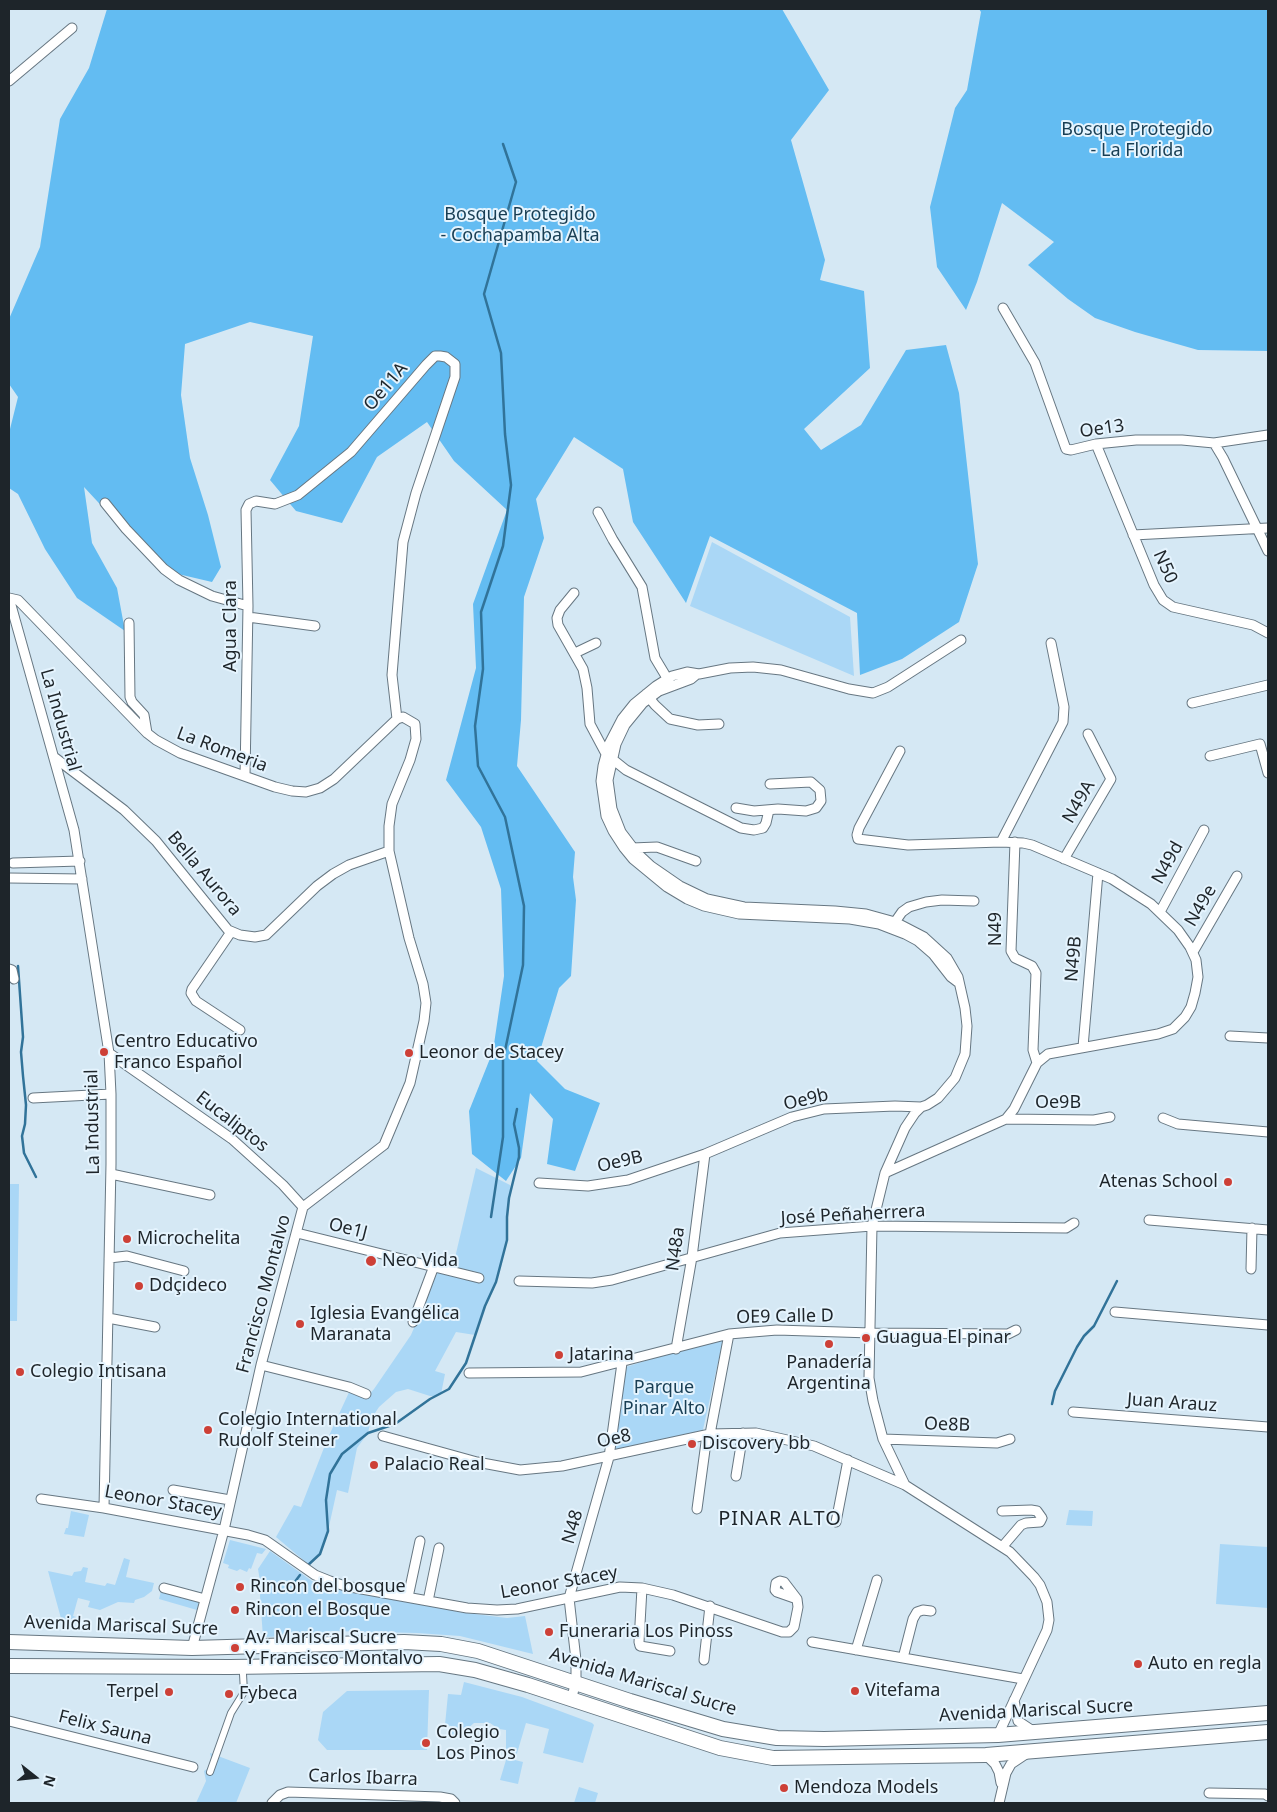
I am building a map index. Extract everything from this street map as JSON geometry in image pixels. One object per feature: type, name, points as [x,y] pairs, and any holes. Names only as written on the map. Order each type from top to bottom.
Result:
[{"type":"main road","name":"Avenida Mariscal Sucre","points":[[9,1642],[192,1648],[404,1642],[441,1644],[478,1651],[723,1729],[777,1738],[824,1739],[998,1734],[1268,1713]]},
{"type":"main road","name":"Avenida Mariscal Sucre","points":[[9,1666],[230,1667],[439,1664],[475,1670],[720,1748],[772,1758],[986,1755],[1268,1732]]},
{"type":"main road","points":[[905,1737],[905,1756]]},
{"type":"street","points":[[9,82],[72,28]]},
{"type":"street","name":"Oe13","points":[[1003,308],[1035,363],[1065,447],[1071,450],[1096,444],[1136,440],[1182,440],[1214,443],[1268,435]]},
{"type":"street","name":"Oe11A","points":[[275,504],[298,494],[351,452],[435,356],[440,356],[453,362],[456,370],[416,493],[403,542],[392,675],[396,719]]},
{"type":"street","points":[[1214,443],[1224,458],[1268,551]]},
{"type":"street","name":"N50","points":[[1096,444],[1157,591],[1167,604],[1253,625],[1268,632]]},
{"type":"street","name":"Agua Clara","points":[[245,776],[248,617],[246,510],[249,504],[256,501],[275,504]]},
{"type":"street","points":[[105,503],[126,529],[164,569],[195,589],[221,599],[248,606]]},
{"type":"street","points":[[598,512],[642,587],[655,658],[669,682]]},
{"type":"street","points":[[1134,536],[1268,528]]},
{"type":"street","points":[[574,593],[560,610],[557,618],[558,625],[583,669],[587,688],[590,724],[609,756],[626,770],[741,828],[754,830],[763,828],[766,823],[768,810]]},
{"type":"street","name":"La Romeria","points":[[9,598],[18,600],[147,733],[166,747],[292,791],[306,792],[320,788],[334,779],[396,719]]},
{"type":"street","name":"La Industrial","points":[[9,598],[74,830],[108,1053],[111,1094],[111,1174],[104,1508]]},
{"type":"street","points":[[248,617],[315,626]]},
{"type":"street","points":[[129,623],[130,697],[132,702],[144,714],[147,733]]},
{"type":"street","points":[[959,983],[951,977],[939,960],[926,947],[910,936],[879,924],[730,905],[697,895],[660,873],[630,849],[612,809],[608,780],[609,756],[625,725],[648,696],[659,691],[669,682],[691,679],[697,674],[730,668],[759,668],[789,672],[849,689],[873,693],[888,688],[961,640]]},
{"type":"street","points":[[575,653],[596,643]]},
{"type":"street","points":[[1001,842],[1063,722],[1064,707],[1051,643]]},
{"type":"street","points":[[1192,703],[1268,686]]},
{"type":"street","points":[[648,696],[670,720],[698,725],[719,724]]},
{"type":"street","name":"Francisco Montalvo","points":[[192,1648],[224,1530],[261,1365],[303,1208],[384,1145],[410,1083],[426,1003],[423,984],[409,938],[389,850],[389,826],[392,804],[410,760],[416,738],[415,724],[403,717],[396,719]]},
{"type":"street","name":"N49A","points":[[1064,859],[1110,779],[1088,734]]},
{"type":"street","points":[[1210,756],[1260,744],[1268,770]]},
{"type":"street","points":[[885,1173],[1006,1120],[1014,1109],[1037,1064],[1048,1054],[1158,1034],[1177,1026],[1188,1013],[1195,993],[1198,970],[1193,952],[1178,930],[1160,912],[1135,893],[1098,873],[1032,845],[1001,842],[908,845],[862,841],[857,838],[859,828],[900,751]]},
{"type":"street","name":"Bella Aurora","points":[[54,757],[124,810],[156,840],[231,932],[240,935],[255,937],[266,935],[317,886],[333,874],[349,865],[389,850]]},
{"type":"street","points":[[736,808],[754,811],[778,809],[800,812],[810,810],[819,804],[822,797],[819,788],[811,782],[770,784]]},
{"type":"street","name":"N49d","points":[[1160,912],[1204,830]]},
{"type":"street","name":"N49","points":[[1015,842],[1011,951],[1015,958],[1032,966],[1036,973],[1033,1050],[1037,1064]]},
{"type":"street","points":[[630,849],[657,847],[696,861]]},
{"type":"street","points":[[14,863],[80,861]]},
{"type":"street","name":"N49B","points":[[1083,1047],[1098,873]]},
{"type":"street","name":"N49e","points":[[1193,952],[1237,876]]},
{"type":"street","points":[[9,878],[82,879]]},
{"type":"street","points":[[895,922],[902,912],[909,907],[926,902],[942,900],[974,901]]},
{"type":"street","points":[[790,912],[849,912],[895,922],[924,937],[942,952],[952,966],[966,1008],[965,1054],[958,1072],[947,1089],[933,1102],[921,1107],[914,1113],[905,1128],[885,1173],[872,1226],[869,1378],[883,1440],[905,1484]]},
{"type":"street","points":[[231,932],[191,993],[196,1001],[240,1030]]},
{"type":"street","points":[[9,969],[12,970],[14,979]]},
{"type":"street","points":[[1230,1036],[1268,1038]]},
{"type":"street","name":"Eucaliptos","points":[[108,1053],[232,1139],[283,1185],[303,1208]]},
{"type":"street","points":[[33,1098],[111,1094]]},
{"type":"street","name":"Oe9b","points":[[705,1154],[792,1117],[824,1110],[895,1106],[921,1107]]},
{"type":"street","name":"Oe9B","points":[[1006,1120],[1094,1120],[1110,1117]]},
{"type":"street","points":[[1163,1118],[1178,1124],[1268,1132]]},
{"type":"street","name":"Oe9B","points":[[539,1183],[588,1186],[628,1180],[705,1154]]},
{"type":"street","name":"N48a","points":[[676,1348],[692,1257],[705,1154]]},
{"type":"street","points":[[111,1174],[210,1195]]},
{"type":"street","points":[[1149,1220],[1268,1230]]},
{"type":"street","name":"José Peñaherrera","points":[[520,1282],[601,1282],[780,1233],[872,1226],[1066,1228],[1074,1224]]},
{"type":"street","points":[[1251,1269],[1252,1228]]},
{"type":"street","name":"Oe1J","points":[[297,1233],[479,1278]]},
{"type":"street","points":[[109,1258],[127,1256],[184,1271]]},
{"type":"street","points":[[413,1322],[434,1266]]},
{"type":"street","points":[[1115,1312],[1268,1325]]},
{"type":"street","points":[[108,1318],[155,1327]]},
{"type":"street","name":"OE9 Calle D","points":[[469,1373],[574,1373],[729,1334],[777,1330],[1008,1334],[1016,1330]]},
{"type":"street","points":[[697,1509],[708,1434],[729,1334]]},
{"type":"street","name":"N48","points":[[571,1700],[576,1682],[576,1660],[570,1598],[609,1457],[622,1362]]},
{"type":"street","points":[[261,1365],[350,1386],[366,1394]]},
{"type":"street","name":"Juan Arauz","points":[[1073,1412],[1268,1426]]},
{"type":"street","points":[[736,1476],[743,1433]]},
{"type":"street","name":"Oe8","points":[[383,1436],[477,1462],[520,1470],[562,1466],[708,1434],[756,1433],[814,1446],[905,1484],[1003,1546],[1040,1585],[1048,1609],[1049,1620],[1047,1630],[998,1734]]},
{"type":"street","name":"Oe8B","points":[[883,1440],[997,1443],[1010,1439]]},
{"type":"street","points":[[836,1522],[848,1460]]},
{"type":"street","points":[[173,1490],[230,1500]]},
{"type":"street","name":"Leonor Stacey","points":[[41,1499],[104,1508],[248,1535],[265,1540],[315,1575],[330,1581],[345,1586],[467,1608],[517,1609],[620,1587],[642,1588],[673,1594],[782,1632],[789,1632],[794,1628],[798,1607],[797,1599]]},
{"type":"street","points":[[1002,1511],[1037,1511],[1042,1518],[1040,1522],[1021,1525],[1003,1546]]},
{"type":"street","points":[[408,1598],[420,1541]]},
{"type":"street","points":[[428,1601],[439,1548]]},
{"type":"street","points":[[856,1650],[876,1580]]},
{"type":"street","points":[[164,1588],[205,1600]]},
{"type":"street","points":[[642,1588],[640,1646],[670,1651]]},
{"type":"street","points":[[704,1660],[710,1606]]},
{"type":"street","points":[[903,1658],[913,1619],[917,1612],[923,1610],[931,1611]]},
{"type":"street","points":[[812,1642],[1023,1679]]},
{"type":"street","points":[[210,1772],[231,1713],[244,1692],[244,1674]]},
{"type":"street","points":[[1014,1700],[1018,1721],[1036,1732]]},
{"type":"street","name":"Felix Sauna","points":[[9,1721],[193,1767]]},
{"type":"street","points":[[999,1803],[1006,1772],[1011,1764],[1030,1751]]},
{"type":"street","points":[[986,1755],[995,1764],[1002,1786]]},
{"type":"street","name":"Carlos Ibarra","points":[[272,1803],[288,1792],[440,1797],[451,1799],[455,1803]]},
{"type":"street","points":[[1209,1793],[1265,1794],[1268,1796]]},
{"type":"green space","name":"Bosque Protegido - Cochapamba Alta","points":[[107,9],[782,9],[829,90],[791,140],[825,260],[820,280],[864,291],[870,368],[804,429],[821,450],[861,425],[906,350],[946,345],[959,393],[978,564],[959,622],[902,659],[860,675],[857,613],[710,536],[686,603],[633,522],[623,469],[574,437],[536,499],[544,538],[524,597],[521,720],[517,766],[575,852],[573,877],[576,900],[571,976],[559,988],[537,1061],[565,1089],[600,1103],[575,1171],[547,1164],[553,1119],[530,1093],[521,1158],[506,1181],[472,1154],[469,1111],[493,1051],[504,976],[501,889],[481,827],[446,780],[476,668],[473,604],[507,510],[454,461],[427,422],[377,457],[342,523],[296,511],[270,480],[299,426],[313,336],[250,322],[185,344],[181,395],[190,458],[208,515],[221,567],[212,582],[161,570],[84,487],[92,543],[117,588],[125,631],[77,598],[45,549],[18,494],[9,488],[9,433],[18,397],[9,384],[9,319],[40,247],[60,119],[89,68]]},
{"type":"green space","name":"Bosque Protegido - La Florida","points":[[979,9],[1268,9],[1268,351],[1198,350],[1135,332],[1095,318],[1068,299],[1028,265],[1054,242],[1002,203],[966,310],[937,267],[930,207],[955,108],[967,90],[981,12]]},
{"type":"green space","points":[[712,542],[850,617],[854,676],[690,606]]},
{"type":"green space","points":[[476,1168],[510,1185],[511,1190],[507,1217],[507,1240],[503,1257],[496,1282],[475,1335],[456,1332],[435,1371],[445,1374],[441,1394],[430,1396],[408,1389],[396,1392],[379,1407],[371,1419],[368,1433],[357,1448],[348,1493],[337,1490],[328,1531],[320,1554],[308,1564],[276,1537],[294,1505],[301,1507],[327,1440],[351,1388],[367,1397],[374,1389],[411,1335],[438,1271],[454,1262]]},
{"type":"green space","points":[[9,1184],[19,1184],[17,1321],[9,1321]]},
{"type":"green space","name":"Parque Pinar Alto","points":[[724,1336],[702,1434],[613,1453],[626,1367]]},
{"type":"green space","points":[[1069,1510],[1093,1511],[1092,1526],[1066,1525]]},
{"type":"green space","points":[[71,1511],[89,1515],[84,1537],[64,1534],[66,1528],[68,1528]]},
{"type":"green space","points":[[230,1540],[266,1549],[262,1554],[257,1553],[251,1569],[249,1568],[247,1572],[240,1569],[237,1571],[228,1568],[229,1565],[223,1563]]},
{"type":"green space","points":[[1220,1544],[1268,1547],[1268,1608],[1216,1604]]},
{"type":"green space","points":[[270,1551],[319,1586],[317,1576],[458,1612],[507,1618],[525,1616],[533,1654],[460,1636],[417,1633],[332,1631],[295,1636],[263,1637],[261,1587],[258,1569]]},
{"type":"green space","points":[[124,1558],[130,1560],[126,1577],[154,1583],[152,1591],[144,1597],[135,1600],[134,1603],[118,1602],[100,1610],[88,1607],[90,1601],[78,1598],[73,1616],[76,1617],[73,1629],[66,1627],[65,1623],[62,1622],[48,1571],[72,1576],[74,1572],[81,1571],[83,1567],[88,1568],[85,1582],[105,1586],[107,1583],[115,1585]]},
{"type":"green space","points":[[161,1591],[199,1602],[197,1610],[159,1599]]},
{"type":"green space","points":[[464,1682],[522,1697],[592,1723],[594,1725],[583,1763],[543,1753],[549,1729],[526,1723],[515,1760],[523,1762],[518,1784],[500,1780],[506,1760],[506,1730],[499,1729],[490,1723],[474,1723],[466,1730],[462,1737],[450,1736],[451,1726],[445,1725],[448,1694],[461,1695]]},
{"type":"green space","points":[[429,1690],[427,1750],[327,1750],[318,1740],[323,1712],[347,1691]]},
{"type":"green space","points":[[210,1753],[250,1768],[236,1803],[196,1803],[206,1781],[204,1771],[210,1767],[212,1761]]},
{"type":"green space","points":[[579,1787],[598,1793],[595,1803],[574,1803]]},
{"type":"waterway","points":[[491,1217],[503,1137],[503,1060],[523,965],[524,906],[505,817],[478,766],[475,726],[483,669],[481,612],[503,546],[511,485],[505,434],[501,353],[484,294],[516,182],[503,144]]},
{"type":"waterway","points":[[18,966],[23,1037],[21,1052],[26,1105],[22,1136],[24,1153],[36,1177]]},
{"type":"waterway","points":[[307,1566],[320,1554],[328,1531],[326,1500],[330,1474],[342,1454],[368,1433],[395,1424],[430,1399],[449,1389],[466,1363],[485,1306],[496,1282],[507,1240],[509,1198],[519,1157],[514,1124],[517,1109]]},
{"type":"waterway","points":[[1052,1404],[1055,1391],[1077,1347],[1094,1326],[1117,1281]]},
{"type":"waterway","points":[[294,1583],[300,1575]]},
{"type":"place","name":"Centro Educativo Franco Español","points":[[104,1052]]},
{"type":"place","name":"Leonor de Stacey","points":[[409,1053]]},
{"type":"place","name":"Atenas School","points":[[1228,1182]]},
{"type":"place","name":"Microchelita","points":[[127,1239]]},
{"type":"place","name":"Neo Vida","points":[[371,1261]]},
{"type":"place","name":"Ddçideco","points":[[139,1286]]},
{"type":"place","name":"Iglesia Evangélica Maranata","points":[[300,1324]]},
{"type":"place","name":"Guagua El pinar","points":[[866,1338]]},
{"type":"place","name":"Panadería Argentina","points":[[829,1344]]},
{"type":"place","name":"Jatarina","points":[[559,1355]]},
{"type":"place","name":"Colegio Intisana","points":[[20,1372]]},
{"type":"place","name":"Colegio International Rudolf Steiner","points":[[208,1430]]},
{"type":"place","name":"Discovery bb","points":[[692,1444]]},
{"type":"place","name":"Palacio Real","points":[[374,1465]]},
{"type":"place","name":"Rincon del bosque","points":[[240,1587]]},
{"type":"place","name":"Rincon el Bosque","points":[[235,1610]]},
{"type":"place","name":"Funeraria Los Pinoss","points":[[549,1632]]},
{"type":"place","name":"Av. Mariscal Sucre Y Francisco Montalvo","points":[[235,1648]]},
{"type":"place","name":"Auto en regla","points":[[1138,1664]]},
{"type":"place","name":"Vitefama","points":[[855,1691]]},
{"type":"place","name":"Terpel","points":[[169,1692]]},
{"type":"place","name":"Fybeca","points":[[229,1694]]},
{"type":"place","name":"Colegio Los Pinos","points":[[426,1743]]},
{"type":"place","name":"Mendoza Models","points":[[784,1788]]},
{"type":"district","name":"PINAR ALTO","points":[[780,1519]]}]
